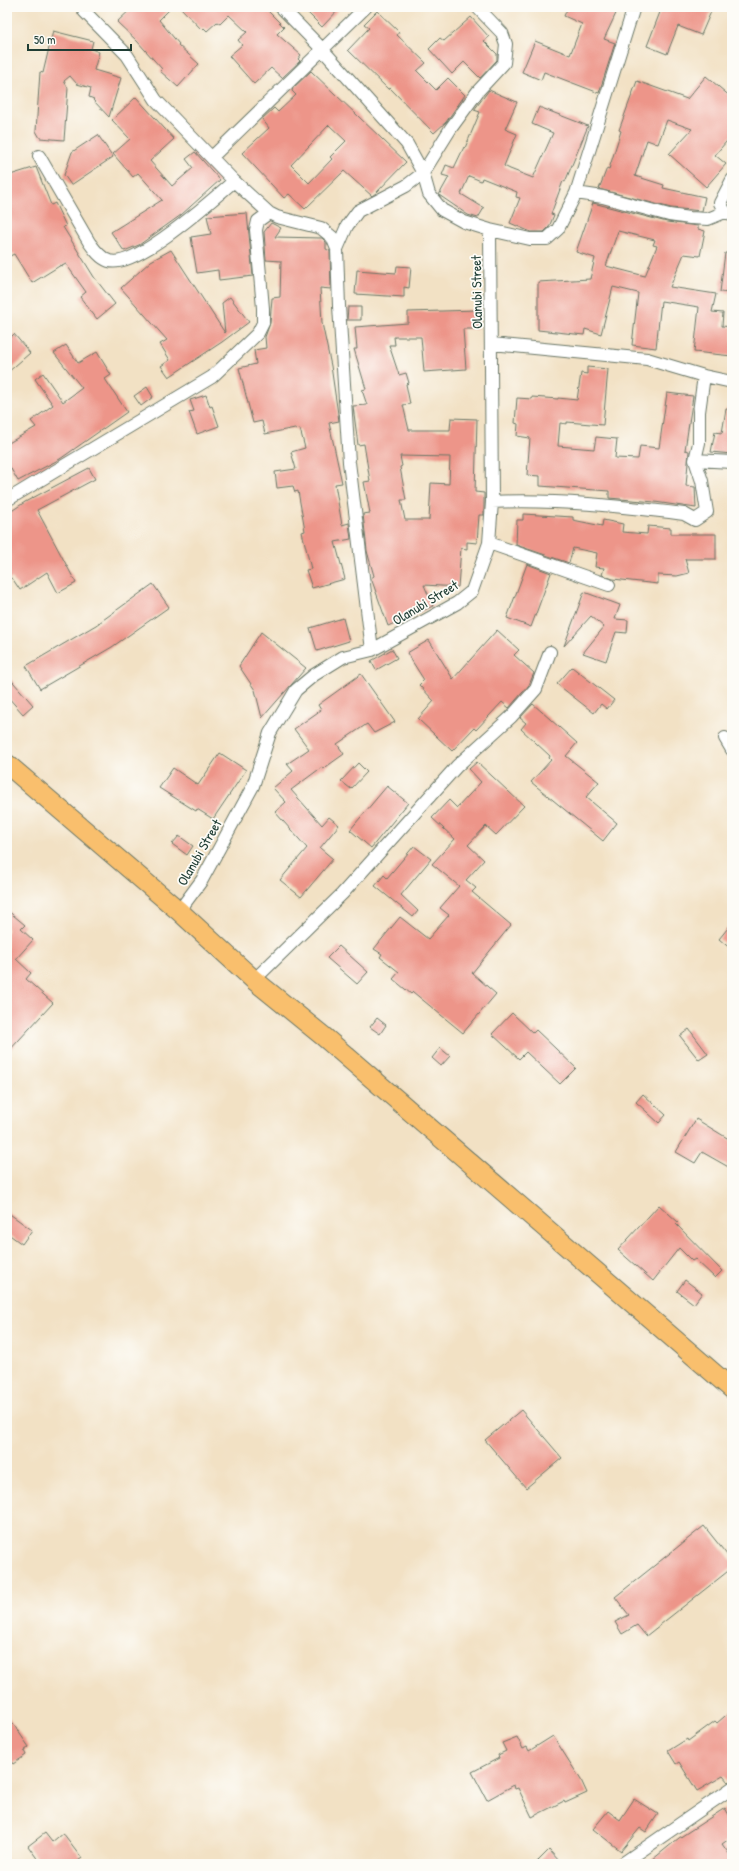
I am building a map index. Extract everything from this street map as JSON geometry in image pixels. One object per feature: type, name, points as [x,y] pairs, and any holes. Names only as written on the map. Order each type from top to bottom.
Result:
[{"type":"main road","points":[[7,764],[179,911],[254,980],[323,1036],[732,1389]]},
{"type":"street","points":[[281,7],[322,49],[407,144],[423,173],[429,194],[442,210],[464,222],[490,230],[530,239],[547,239],[558,230],[576,193],[634,7]]},
{"type":"street","points":[[212,157],[366,7]]},
{"type":"street","points":[[337,249],[347,226],[358,211],[406,186],[423,173],[478,91],[504,63],[506,44],[502,33],[477,7]]},
{"type":"street","points":[[84,11],[126,55],[140,73],[156,100],[234,181],[269,213],[277,217],[321,228],[332,237],[337,249],[339,306],[349,462],[372,650]]},
{"type":"street","points":[[39,156],[89,242],[97,253],[109,261],[122,261],[147,249],[192,218],[234,181]]},
{"type":"street","points":[[576,193],[603,197],[661,213],[690,218],[708,219],[729,213],[720,203],[732,180]]},
{"type":"street","points":[[7,500],[212,377],[258,333],[263,323],[263,308],[256,225],[258,221],[269,213]]},
{"type":"street","name":"Olanubi Street","points":[[179,911],[202,880],[253,786],[270,732],[296,690],[314,675],[343,657],[372,650],[457,603],[472,591],[489,543],[492,502],[490,230]]},
{"type":"street","points":[[492,344],[647,359],[704,376],[732,382]]},
{"type":"street","points":[[492,502],[521,501],[585,504],[684,514],[695,520],[707,512],[702,481],[695,460],[704,376]]},
{"type":"street","points":[[695,460],[732,462]]},
{"type":"street","points":[[489,543],[609,585]]},
{"type":"street","points":[[254,980],[342,894],[457,766],[516,711],[536,689],[550,652]]},
{"type":"street","points":[[725,738],[732,750]]},
{"type":"street","points":[[622,1864],[732,1788]]},
{"type":"building","points":[[133,7],[172,7],[159,20],[179,44],[178,45],[199,64],[178,87],[160,71],[162,69],[137,41],[117,22]]},
{"type":"building","points":[[180,7],[264,7],[284,27],[277,34],[301,55],[298,59],[300,61],[282,78],[271,68],[254,84],[229,56],[242,45],[238,40],[247,32],[229,15],[220,24],[217,22],[207,31],[204,28],[202,30]]},
{"type":"building","points":[[302,7],[341,7],[322,27]]},
{"type":"building","points":[[568,7],[619,7],[604,39],[615,43],[599,93],[544,72],[541,80],[522,72],[535,41],[570,55],[582,24],[564,16]]},
{"type":"building","points":[[662,7],[713,7],[701,35],[678,26],[667,54],[647,46]]},
{"type":"building","points":[[377,11],[399,32],[397,35],[426,63],[417,71],[436,90],[448,78],[465,95],[446,122],[434,133],[390,88],[389,90],[348,50],[369,28],[364,24]]},
{"type":"building","points":[[471,17],[489,37],[484,41],[497,54],[497,60],[480,78],[464,62],[452,74],[429,49],[440,38],[444,41]]},
{"type":"building","points":[[53,31],[93,41],[91,49],[99,52],[94,70],[121,78],[109,117],[93,100],[94,99],[89,97],[91,88],[77,84],[70,76],[64,81],[68,88],[64,140],[40,138],[36,131],[40,72],[43,73]]},
{"type":"building","points":[[311,71],[406,162],[372,196],[344,171],[305,209],[289,194],[284,198],[242,153],[269,128],[262,119],[274,108],[278,112],[296,95],[292,91],[293,88]],"holes":[[[329,125],[346,141],[330,157],[332,159],[309,183],[291,165]]]},
{"type":"building","points":[[706,76],[732,98],[732,135],[715,155],[726,164],[706,187],[669,154],[692,129],[667,120],[658,144],[647,140],[635,176],[664,185],[663,188],[705,197],[702,211],[671,208],[599,189],[607,168],[609,169],[621,131],[619,130],[637,81],[687,99]]},
{"type":"building","points":[[489,90],[517,102],[505,129],[517,134],[504,166],[533,178],[553,133],[532,124],[539,107],[588,126],[565,182],[563,181],[551,214],[554,215],[549,227],[544,232],[531,232],[510,223],[520,198],[516,197],[517,192],[482,178],[481,181],[469,176],[461,194],[484,208],[478,218],[468,215],[439,195],[449,177],[442,175],[446,165],[454,168],[464,147],[465,148],[480,112],[474,110]]},
{"type":"building","points":[[136,97],[174,139],[150,161],[172,186],[193,168],[186,159],[195,152],[220,180],[181,215],[139,245],[124,251],[111,232],[162,200],[138,173],[133,177],[113,154],[130,139],[112,120]]},
{"type":"building","points":[[98,135],[113,157],[71,185],[64,175],[72,152]]},
{"type":"building","points":[[36,167],[51,205],[55,203],[66,226],[63,227],[94,277],[115,304],[97,319],[80,297],[86,292],[66,264],[61,265],[32,283],[14,254],[10,256],[7,248],[7,176]]},
{"type":"building","points":[[593,203],[667,222],[698,226],[698,229],[705,231],[700,256],[684,254],[670,287],[716,294],[712,312],[723,313],[722,326],[732,327],[732,356],[694,352],[699,307],[661,301],[656,348],[632,345],[638,293],[613,287],[601,334],[585,329],[584,335],[538,330],[538,282],[590,279],[595,258],[576,252]],"holes":[[[618,231],[655,240],[653,245],[657,246],[645,276],[606,266]]]},
{"type":"building","points":[[247,213],[253,276],[219,280],[218,270],[197,273],[191,237],[211,234],[207,216]]},
{"type":"building","points":[[271,223],[281,228],[275,237],[322,238],[326,242],[326,249],[330,251],[331,289],[320,288],[322,323],[331,366],[339,421],[329,423],[342,483],[335,484],[342,525],[349,523],[351,539],[335,542],[345,579],[312,588],[306,570],[311,569],[302,532],[305,531],[298,491],[295,492],[293,486],[277,488],[275,472],[296,469],[291,452],[305,448],[300,429],[295,430],[295,428],[265,434],[262,421],[253,423],[239,368],[256,364],[254,350],[266,348],[265,337],[270,323],[272,298],[280,297],[281,261],[266,260],[264,232]]},
{"type":"building","points":[[171,250],[225,333],[222,303],[230,297],[249,322],[169,377],[161,366],[170,360],[160,344],[167,340],[121,288],[151,261]]},
{"type":"building","points":[[725,253],[732,253],[732,293],[720,292]]},
{"type":"building","points":[[397,266],[411,267],[409,288],[404,287],[404,297],[355,294],[357,270],[396,273]]},
{"type":"building","points":[[348,307],[361,307],[361,320],[347,320]]},
{"type":"building","points":[[477,310],[477,329],[463,329],[466,369],[424,372],[421,337],[394,337],[395,345],[389,345],[399,375],[406,373],[409,383],[406,384],[410,404],[403,405],[409,430],[450,430],[451,418],[477,419],[475,492],[484,493],[484,515],[479,515],[477,543],[467,542],[467,549],[461,548],[458,587],[424,585],[433,606],[388,626],[371,578],[374,576],[367,551],[363,514],[370,513],[364,482],[370,481],[364,444],[358,445],[353,406],[367,405],[362,390],[366,389],[354,349],[357,349],[355,327],[408,323],[408,312]],"holes":[[[400,456],[450,457],[449,484],[431,483],[429,520],[405,520],[401,500],[406,500],[400,467],[402,466]]]},
{"type":"building","points":[[14,334],[30,353],[7,373],[7,341]]},
{"type":"building","points":[[66,345],[78,363],[97,352],[111,375],[105,379],[127,412],[60,459],[18,481],[7,462],[7,444],[36,427],[31,421],[53,405],[35,379],[43,373],[63,402],[82,388],[54,353]]},
{"type":"building","points":[[587,367],[608,369],[603,425],[567,422],[567,424],[560,423],[558,446],[594,449],[596,437],[617,439],[615,458],[638,459],[640,446],[659,448],[667,393],[693,396],[685,450],[689,451],[686,486],[695,487],[696,508],[655,502],[609,498],[609,491],[540,486],[540,476],[527,475],[530,438],[517,436],[518,424],[515,423],[517,398],[532,399],[532,397],[577,400],[581,373],[587,374]]},
{"type":"building","points":[[147,387],[153,397],[141,406],[134,396]]},
{"type":"building","points":[[206,395],[210,407],[212,406],[219,426],[197,434],[189,412],[194,411],[190,400]]},
{"type":"building","points":[[726,409],[732,410],[732,454],[711,452],[715,432],[722,433]]},
{"type":"building","points":[[89,468],[95,479],[37,510],[76,583],[58,593],[47,572],[20,590],[12,578],[7,581],[7,514],[25,502]]},
{"type":"building","points":[[523,514],[573,517],[573,520],[602,526],[603,520],[623,524],[622,532],[647,534],[648,526],[671,528],[671,534],[716,534],[716,559],[685,559],[689,573],[677,576],[658,575],[658,584],[613,579],[602,575],[604,568],[595,567],[597,553],[573,548],[569,563],[516,545],[517,520],[523,520]]},
{"type":"building","points":[[527,564],[551,573],[531,627],[507,618]]},
{"type":"building","points":[[153,584],[169,607],[112,647],[40,689],[26,666],[96,625]]},
{"type":"building","points":[[584,592],[620,605],[615,619],[628,620],[627,633],[616,632],[606,661],[583,653],[604,627],[591,616],[564,646]]},
{"type":"building","points":[[343,618],[349,641],[317,651],[310,628]]},
{"type":"building","points":[[497,630],[519,650],[514,655],[534,673],[529,685],[509,708],[502,702],[476,730],[474,728],[452,751],[418,719],[434,701],[419,685],[424,680],[407,653],[429,640],[453,679]]},
{"type":"building","points":[[261,632],[306,668],[262,718],[255,690],[239,666]]},
{"type":"building","points":[[392,649],[397,658],[376,670],[371,661]]},
{"type":"building","points":[[572,667],[614,700],[607,709],[601,704],[594,713],[557,684]]},
{"type":"building","points":[[361,674],[395,722],[374,733],[367,724],[337,744],[344,754],[323,769],[322,767],[291,790],[322,825],[329,817],[339,825],[320,848],[333,859],[301,897],[280,880],[307,848],[275,812],[286,802],[273,788],[293,771],[287,764],[309,749],[294,729],[321,710],[318,705]]},
{"type":"building","points":[[7,675],[33,705],[23,714],[7,696]]},
{"type":"building","points":[[533,704],[577,743],[566,756],[599,782],[586,797],[617,823],[603,841],[531,782],[551,760],[549,758],[550,756],[521,729],[526,723],[520,718]]},
{"type":"building","points":[[220,753],[246,770],[213,819],[197,809],[196,811],[159,788],[173,768],[198,785]]},
{"type":"building","points":[[477,762],[524,806],[496,835],[486,826],[468,845],[484,860],[466,880],[476,888],[472,892],[511,925],[472,973],[496,994],[463,1033],[413,992],[411,994],[393,979],[399,972],[380,957],[382,954],[374,949],[400,917],[428,939],[449,915],[440,908],[459,886],[432,864],[455,839],[432,818],[449,800],[457,808],[481,782],[469,769]]},
{"type":"building","points":[[358,763],[367,772],[351,789],[341,781]]},
{"type":"building","points":[[387,786],[408,803],[371,848],[350,830]]},
{"type":"building","points":[[179,836],[193,846],[187,855],[172,844]]},
{"type":"building","points":[[414,846],[431,859],[401,895],[418,911],[413,917],[375,886],[384,875],[387,878]]},
{"type":"building","points":[[7,910],[25,925],[21,929],[33,940],[16,959],[31,973],[26,979],[53,1003],[7,1053]]},
{"type":"building","points":[[732,923],[732,950],[719,939]]},
{"type":"building","points":[[339,946],[368,972],[357,984],[327,958]]},
{"type":"building","points":[[512,1013],[533,1033],[536,1030],[576,1068],[560,1084],[526,1052],[519,1059],[492,1034]]},
{"type":"building","points":[[377,1018],[386,1025],[380,1034],[370,1027]]},
{"type":"building","points":[[689,1029],[708,1054],[699,1060],[680,1036]]},
{"type":"building","points":[[440,1048],[450,1056],[441,1066],[432,1058]]},
{"type":"building","points":[[643,1094],[666,1115],[659,1123],[636,1102]]},
{"type":"building","points":[[696,1119],[732,1141],[732,1169],[702,1152],[695,1163],[676,1152]]},
{"type":"building","points":[[659,1205],[678,1222],[676,1224],[722,1271],[715,1278],[695,1259],[692,1261],[679,1248],[653,1281],[618,1250]]},
{"type":"building","points":[[7,1212],[32,1230],[22,1244],[7,1233]]},
{"type":"building","points":[[685,1280],[702,1293],[694,1304],[677,1291]]},
{"type":"building","points":[[521,1410],[562,1458],[526,1488],[485,1440]]},
{"type":"building","points":[[704,1526],[732,1561],[732,1568],[646,1636],[637,1625],[622,1634],[615,1622],[629,1615],[615,1597]]},
{"type":"building","points":[[732,1710],[732,1781],[728,1782],[723,1776],[697,1791],[679,1762],[676,1764],[668,1751],[687,1739],[688,1741],[715,1721],[717,1723]]},
{"type":"building","points":[[7,1715],[29,1747],[24,1751],[26,1755],[13,1764],[7,1756]]},
{"type":"building","points":[[553,1736],[581,1780],[587,1793],[565,1803],[564,1801],[532,1817],[518,1788],[515,1789],[514,1785],[487,1800],[472,1772],[499,1758],[498,1755],[506,1751],[502,1743],[517,1737],[523,1749],[527,1747],[529,1751]]},
{"type":"building","points":[[634,1799],[658,1814],[646,1832],[640,1828],[621,1851],[593,1829],[608,1811],[620,1820]]},
{"type":"building","points":[[725,1808],[732,1820],[732,1837],[722,1844],[732,1858],[732,1864],[647,1864],[679,1838]]},
{"type":"building","points":[[45,1833],[52,1842],[63,1833],[82,1858],[74,1864],[41,1864],[28,1846]]},
{"type":"building","points":[[549,1850],[562,1864],[535,1864]]}]
